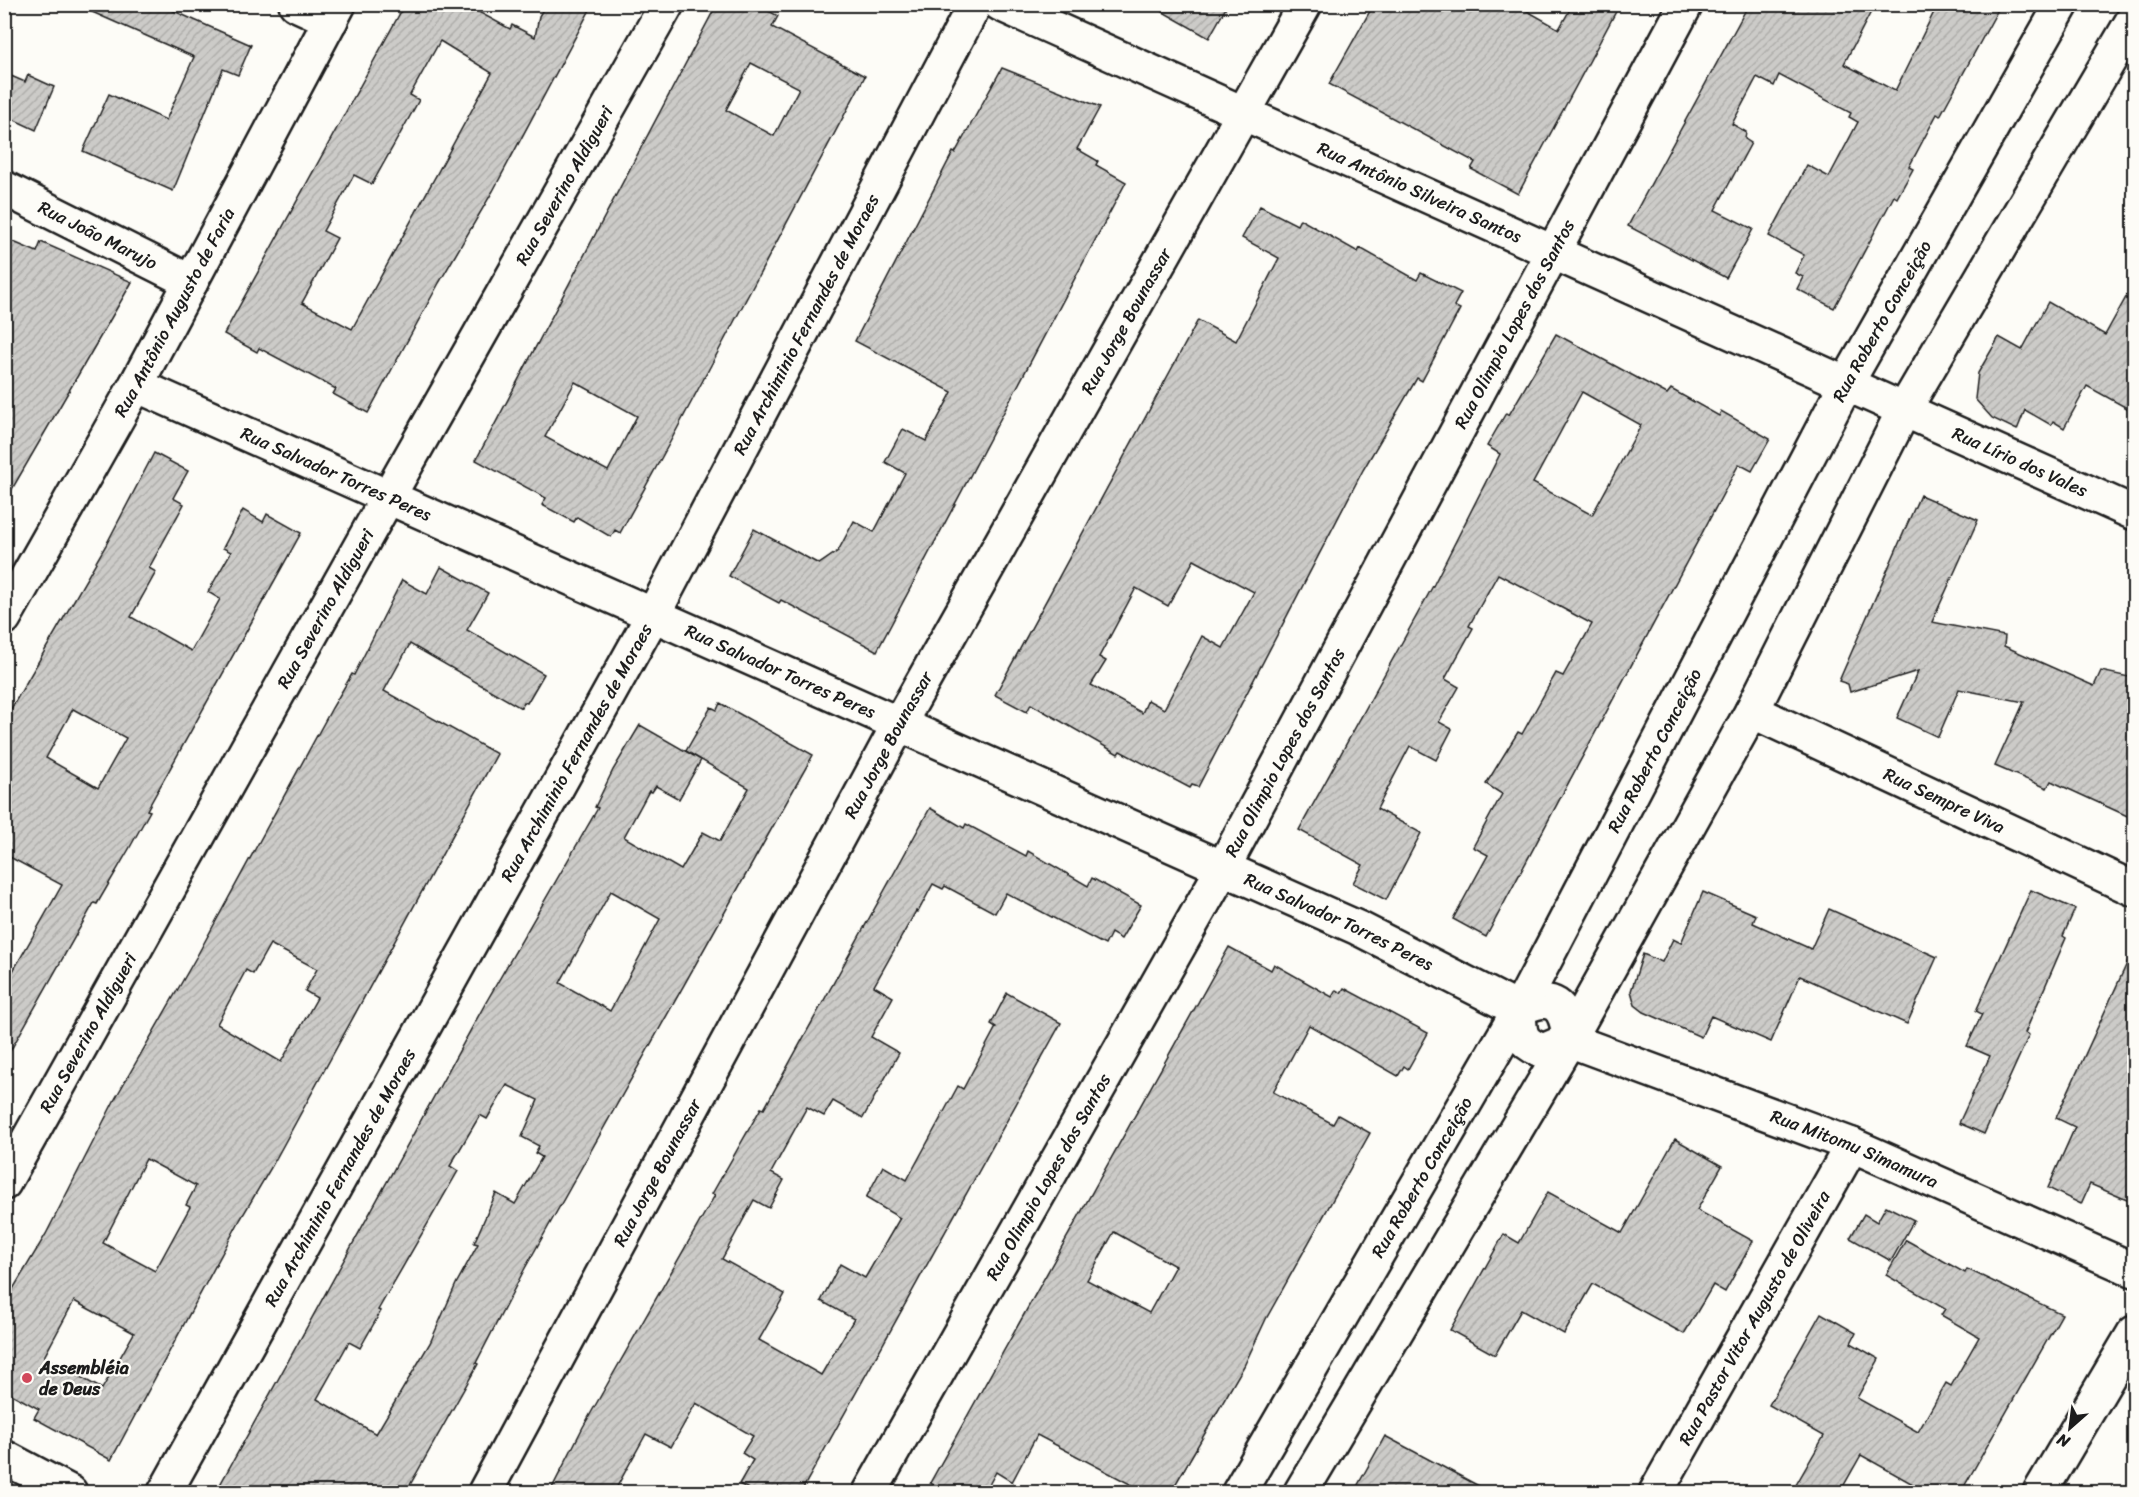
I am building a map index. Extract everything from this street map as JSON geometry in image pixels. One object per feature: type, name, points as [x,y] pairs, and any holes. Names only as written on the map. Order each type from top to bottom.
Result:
[{"type":"street","points":[[296,4],[335,12]]},
{"type":"street","name":"Rua Severino Aldigueri","points":[[4,1182],[667,4]]},
{"type":"street","name":"Rua Archiminio Fernandes de Moraes","points":[[165,1492],[653,615],[975,4]]},
{"type":"street","name":"Rua Antônio Silveira Santos","points":[[1000,4],[1904,410]]},
{"type":"street","name":"Rua Jorge Bounassar","points":[[485,1492],[899,724],[1305,4]]},
{"type":"street","name":"Rua Olimpio Lopes dos Santos","points":[[870,1492],[1223,868],[1686,4]]},
{"type":"street","name":"Rua Roberto Conceição","points":[[1239,1492],[1519,1010],[1846,384],[2062,4]]},
{"type":"street","name":"Rua Antônio Augusto de Faria","points":[[4,618],[136,386],[335,12]]},
{"type":"street","points":[[1301,1492],[1569,1040],[1752,711],[1904,410],[2134,18]]},
{"type":"street","name":"Rua João Marujo","points":[[4,188],[191,282]]},
{"type":"street","name":"Rua Salvador Torres Peres","points":[[136,386],[1358,928],[1519,1010]]},
{"type":"street","name":"Rua Lírio dos Vales","points":[[1904,410],[2134,513]]},
{"type":"street","name":"Rua Sempre Viva","points":[[1752,711],[2134,889]]},
{"type":"street","points":[[1519,1010],[1520,1032],[1528,1045],[1543,1051],[1569,1040]]},
{"type":"street","name":"Rua Mitomu Simamura","points":[[1569,1040],[1852,1145],[2134,1270]]},
{"type":"street","name":"Rua Pastor Vitor Augusto de Oliveira","points":[[1656,1492],[1852,1145]]},
{"type":"street","points":[[2040,1492],[2134,1333]]},
{"type":"street","points":[[4,1457],[69,1492]]},
{"type":"building","points":[[74,4],[158,4],[251,45],[238,75],[223,69],[173,191],[83,151],[109,94],[166,120],[194,57]]},
{"type":"building","points":[[405,4],[464,4],[510,29],[512,25],[535,37],[539,16],[546,4],[593,4],[493,191],[439,283],[368,413],[333,394],[336,389],[259,348],[257,352],[224,334]],"holes":[[[440,41],[492,73],[352,329],[302,303],[337,238],[323,231],[354,175],[372,184],[419,100],[410,95]]]},
{"type":"building","points":[[717,4],[756,4],[778,16],[772,27],[865,76],[620,533],[615,530],[611,537],[577,517],[574,522],[542,505],[546,498],[476,460]],"holes":[[[751,63],[799,88],[774,136],[726,110]],[[575,382],[637,416],[608,471],[545,437]]]},
{"type":"building","points":[[1149,4],[1228,4],[1209,38]]},
{"type":"building","points":[[1374,4],[1515,4],[1559,29],[1573,4],[1620,4],[1518,194],[1471,169],[1475,162],[1329,84]]},
{"type":"building","points":[[1749,4],[1875,4],[1844,64],[1895,91],[1938,4],[2001,4],[1940,116],[1937,114],[1909,167],[1913,169],[1897,198],[1894,196],[1834,308],[1797,289],[1803,277],[1795,273],[1804,255],[1769,236],[1807,165],[1829,177],[1858,122],[1849,117],[1851,113],[1779,75],[1774,86],[1757,77],[1732,124],[1746,132],[1745,139],[1751,143],[1715,210],[1753,229],[1726,278],[1628,226]]},
{"type":"building","points":[[1002,68],[1100,107],[1077,149],[1098,161],[1096,165],[1126,182],[877,651],[781,600],[779,603],[729,576],[754,529],[819,564],[838,551],[854,521],[874,532],[905,473],[885,462],[903,429],[926,441],[952,392],[855,341],[953,152],[955,153]]},
{"type":"building","points":[[4,73],[25,82],[28,75],[54,87],[36,130],[4,115]]},
{"type":"building","points":[[1260,206],[1297,225],[1300,219],[1358,252],[1360,248],[1417,280],[1421,273],[1461,293],[1454,306],[1460,309],[1422,381],[1417,378],[1363,470],[1198,787],[1192,785],[1190,788],[1120,751],[1118,754],[1031,704],[1027,712],[995,695],[1198,320],[1236,341],[1279,258],[1242,238]],"holes":[[[1194,560],[1254,592],[1223,648],[1202,636],[1164,709],[1148,700],[1142,713],[1091,685],[1106,661],[1099,657],[1136,588],[1168,606]]]},
{"type":"building","points":[[4,238],[37,252],[41,242],[132,282],[4,503]]},
{"type":"building","points":[[2134,283],[2134,412],[2087,386],[2064,428],[2053,421],[2051,425],[2025,410],[2017,430],[1992,418],[1975,399],[1978,373],[1999,337],[2022,350],[2048,302],[2105,335]]},
{"type":"building","points":[[1556,334],[1667,394],[1671,389],[1719,416],[1721,411],[1770,439],[1752,471],[1739,464],[1486,937],[1453,919],[1488,855],[1473,847],[1502,794],[1486,784],[1518,732],[1522,734],[1556,673],[1563,676],[1592,624],[1498,574],[1469,626],[1473,628],[1445,679],[1459,687],[1439,722],[1452,729],[1436,760],[1410,746],[1377,809],[1421,833],[1386,900],[1353,883],[1363,865],[1299,830],[1434,584],[1500,454],[1487,446],[1506,413],[1509,415]],"holes":[[[1582,392],[1641,425],[1592,515],[1533,483]]]},
{"type":"building","points":[[154,453],[188,471],[173,498],[184,504],[149,568],[156,572],[131,617],[191,651],[220,599],[208,592],[231,552],[223,548],[243,510],[263,522],[267,514],[301,533],[147,810],[150,811],[129,849],[97,904],[94,903],[4,1062],[4,987],[62,885],[4,854],[4,721],[106,545]],"holes":[[[73,709],[126,738],[98,788],[46,758]]]},
{"type":"building","points":[[1920,495],[1978,520],[1932,622],[2005,636],[2004,646],[2094,686],[2101,671],[2134,678],[2134,819],[2051,781],[2047,788],[1995,766],[2024,702],[1959,689],[1938,737],[1897,718],[1918,671],[1850,692],[1848,684],[1839,681]]},
{"type":"building","points":[[441,567],[488,593],[467,630],[544,674],[527,703],[524,702],[521,708],[410,644],[384,691],[497,754],[272,1166],[240,1220],[111,1460],[34,1418],[39,1409],[4,1390],[4,1304],[46,1234],[115,1099],[198,954],[332,708],[352,674],[354,675],[402,580],[427,594]],"holes":[[[270,944],[317,969],[305,991],[317,998],[281,1062],[217,1024],[246,970],[253,974]],[[146,1159],[196,1186],[186,1205],[190,1207],[155,1271],[103,1243]],[[74,1301],[134,1333],[102,1389],[44,1357]]]},
{"type":"building","points":[[720,703],[813,755],[524,1270],[476,1363],[478,1364],[406,1492],[216,1492],[485,1004],[598,808],[595,807],[613,770],[640,725],[701,760],[679,799],[656,786],[652,792],[649,791],[624,837],[681,870],[703,832],[720,841],[749,788],[686,751],[711,707],[717,710]],"holes":[[[611,891],[660,919],[610,1011],[560,983]],[[507,1085],[538,1100],[522,1137],[539,1146],[535,1153],[542,1157],[515,1204],[496,1193],[474,1243],[478,1244],[456,1284],[430,1343],[376,1434],[317,1399],[349,1342],[360,1348],[381,1311],[378,1310],[458,1171],[450,1166],[480,1115],[487,1119]]]},
{"type":"building","points":[[930,808],[964,828],[966,824],[1026,856],[1028,851],[1088,886],[1092,878],[1141,905],[1121,939],[1111,933],[1105,945],[1006,893],[995,913],[945,886],[943,889],[933,884],[918,912],[916,911],[874,986],[893,997],[871,1037],[899,1053],[863,1118],[833,1101],[824,1116],[807,1107],[771,1173],[784,1180],[769,1208],[754,1200],[722,1259],[785,1294],[759,1340],[821,1375],[854,1319],[821,1301],[840,1264],[865,1278],[900,1218],[866,1198],[883,1166],[907,1180],[958,1086],[963,1089],[996,1027],[991,1024],[1007,993],[1061,1023],[801,1492],[754,1492],[739,1484],[753,1460],[742,1453],[753,1436],[696,1403],[671,1447],[646,1434],[614,1492],[550,1492],[583,1427],[715,1195],[712,1194],[761,1108],[764,1109]]},
{"type":"building","points":[[2031,890],[2075,909],[2063,936],[2066,938],[2025,1033],[2029,1035],[1984,1134],[1959,1123],[1990,1056],[1967,1046],[1982,1014],[1976,1011]]},
{"type":"building","points":[[1703,892],[1756,915],[1753,923],[1811,949],[1829,909],[1937,957],[1907,1024],[1800,976],[1771,1042],[1711,1016],[1701,1037],[1644,1012],[1635,1005],[1631,991],[1643,954],[1662,962],[1673,939],[1681,943]]},
{"type":"building","points":[[1229,947],[1271,970],[1274,964],[1332,997],[1336,990],[1341,993],[1344,988],[1428,1033],[1408,1069],[1404,1066],[1398,1076],[1309,1025],[1273,1092],[1333,1124],[1338,1115],[1370,1133],[1266,1319],[1244,1366],[1171,1492],[1145,1492],[1037,1435],[1012,1482],[996,1472],[985,1492],[947,1492],[930,1483]],"holes":[[[1114,1232],[1175,1266],[1149,1313],[1087,1280]]]},
{"type":"building","points":[[2134,948],[2134,1203],[2090,1184],[2081,1204],[2048,1188],[2075,1127],[2056,1118]]},
{"type":"building","points":[[1675,1139],[1722,1166],[1697,1210],[1753,1241],[1725,1292],[1713,1285],[1684,1334],[1593,1284],[1564,1334],[1521,1310],[1495,1355],[1450,1330],[1504,1234],[1519,1243],[1548,1192],[1622,1233]]},
{"type":"building","points":[[1886,1206],[1914,1220],[1891,1261],[1850,1238],[1864,1214],[1877,1222]]},
{"type":"building","points":[[1906,1240],[1965,1273],[1967,1269],[2062,1314],[1961,1492],[1927,1492],[1861,1455],[1840,1492],[1792,1492],[1824,1436],[1769,1405],[1821,1313],[1856,1333],[1851,1343],[1879,1359],[1857,1398],[1918,1432],[1946,1383],[1951,1386],[1979,1337],[1941,1315],[1945,1309],[1886,1275]]},
{"type":"building","points":[[1385,1436],[1490,1492],[1354,1492]]},
{"type":"place","name":"Assembléia de Deus","points":[[27,1378]]}]
